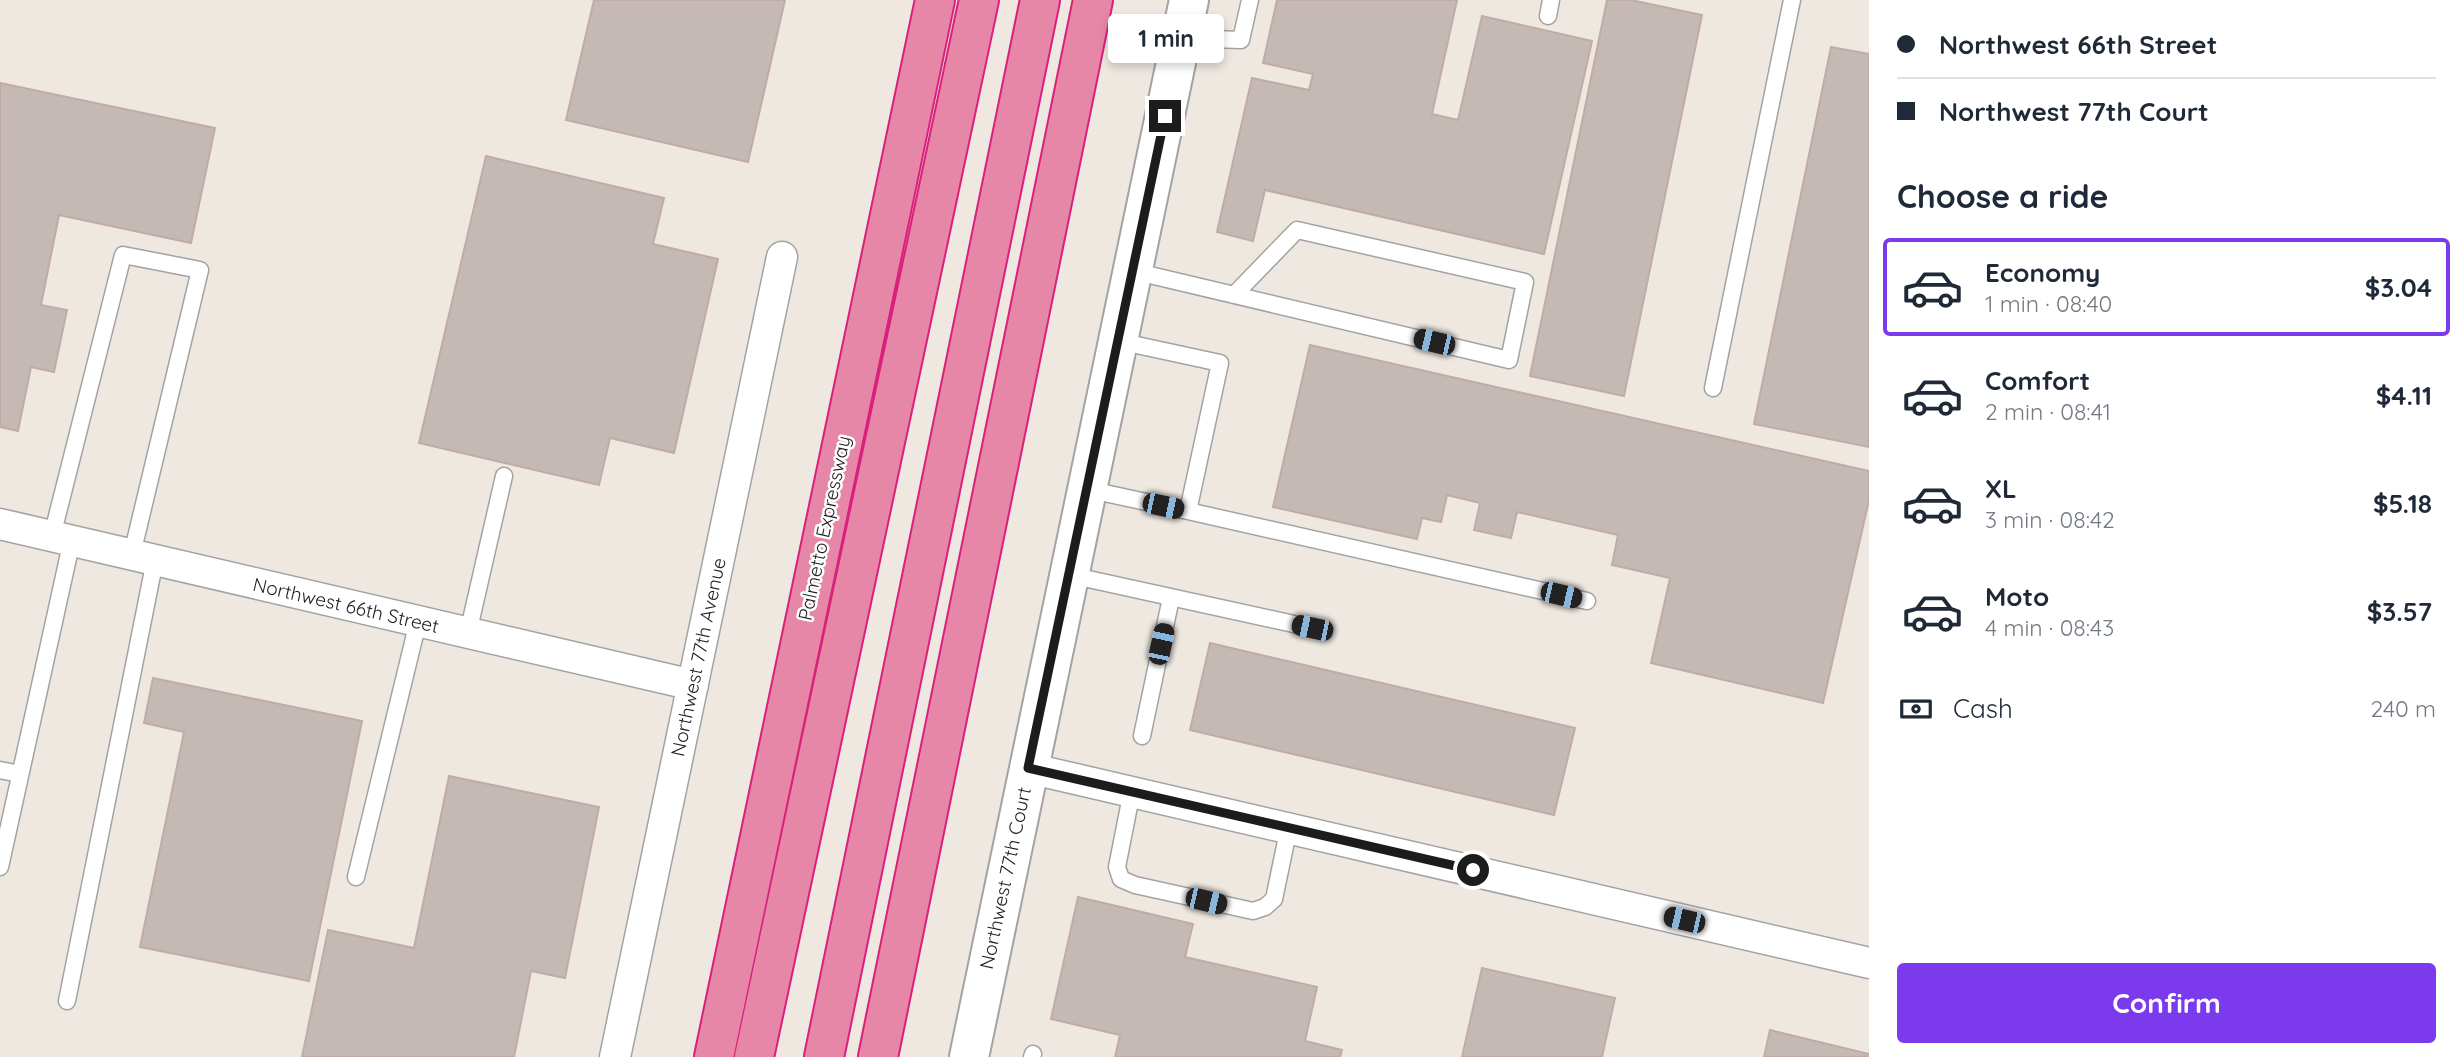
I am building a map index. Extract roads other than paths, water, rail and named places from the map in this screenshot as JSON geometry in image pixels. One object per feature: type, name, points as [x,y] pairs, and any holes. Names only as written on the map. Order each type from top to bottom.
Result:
[{"type":"highway","name":"Palmetto Expressway","points":[[714,1057],[935,0]]},
{"type":"highway","points":[[754,1057],[979,0]]},
{"type":"highway","points":[[824,1057],[1040,0]]},
{"type":"highway","points":[[878,1057],[1093,0]]},
{"type":"street","name":"Northwest 77th Court","points":[[969,1057],[1188,0]]},
{"type":"street","name":"Northwest 77th Avenue","points":[[615,1057],[782,257]]},
{"type":"street","name":"Northwest 66th Street","points":[[0,524],[692,685]]},
{"type":"street","points":[[1028,768],[1869,964]]},
{"type":"lane","points":[[1181,38],[1241,40],[1250,0]]},
{"type":"lane","points":[[1713,388],[1792,0]]},
{"type":"lane","points":[[1133,271],[1234,295],[1509,360],[1525,282],[1297,230],[1234,295]]},
{"type":"lane","points":[[0,867],[20,774],[62,538],[123,255],[200,270],[144,557],[67,1001]]},
{"type":"lane","points":[[1118,341],[1220,363],[1188,511]]},
{"type":"lane","points":[[468,633],[504,476]]},
{"type":"lane","points":[[1086,489],[1587,601]]},
{"type":"lane","points":[[1068,574],[1312,628]]},
{"type":"lane","points":[[1142,736],[1171,598]]},
{"type":"lane","points":[[356,877],[418,622]]},
{"type":"lane","points":[[0,770],[20,774]]},
{"type":"lane","points":[[1132,791],[1117,866],[1121,878],[1135,885],[1253,911],[1265,907],[1274,899],[1289,827]]}]
